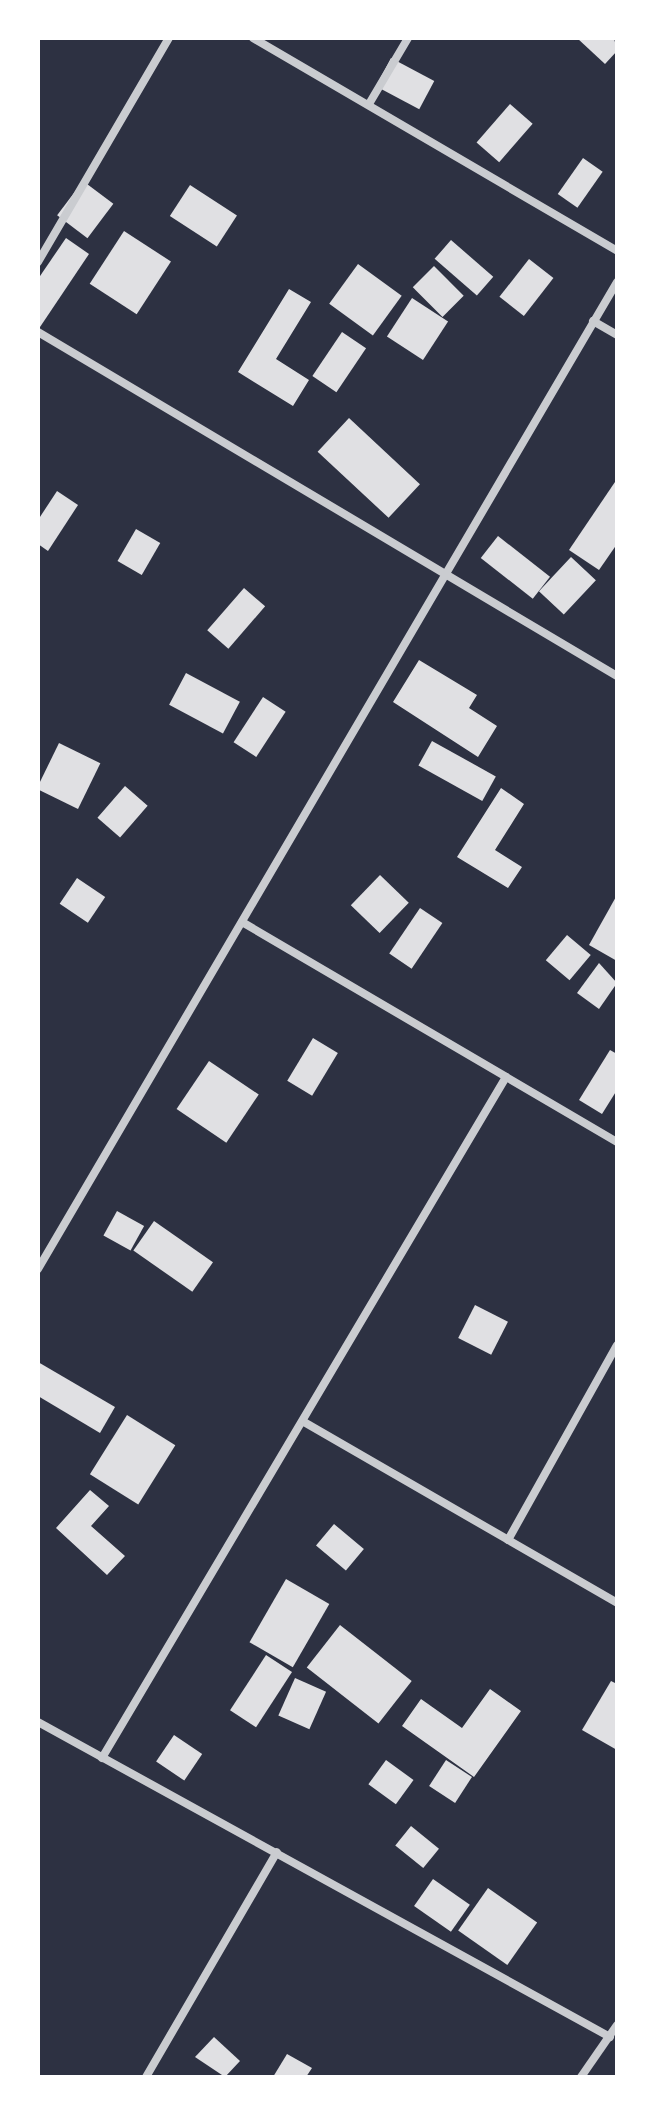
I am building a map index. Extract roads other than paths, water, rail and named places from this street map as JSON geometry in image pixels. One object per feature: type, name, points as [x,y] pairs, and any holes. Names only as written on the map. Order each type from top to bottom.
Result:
[{"type":"street","points":[[38,262],[169,38]]},
{"type":"street","points":[[253,38],[617,251]]},
{"type":"street","points":[[369,104],[408,38]]},
{"type":"street","points":[[38,1269],[242,922],[443,568],[617,282]]},
{"type":"street","points":[[593,321],[617,335]]},
{"type":"street","points":[[38,332],[443,568],[617,676]]},
{"type":"street","points":[[242,922],[617,1142]]},
{"type":"street","points":[[102,1758],[506,1077]]},
{"type":"street","points":[[508,1540],[617,1345]]},
{"type":"street","points":[[304,1422],[617,1603]]},
{"type":"street","points":[[38,1722],[610,2037]]},
{"type":"street","points":[[146,2077],[277,1852]]},
{"type":"street","points":[[581,2077],[617,2025]]}]
